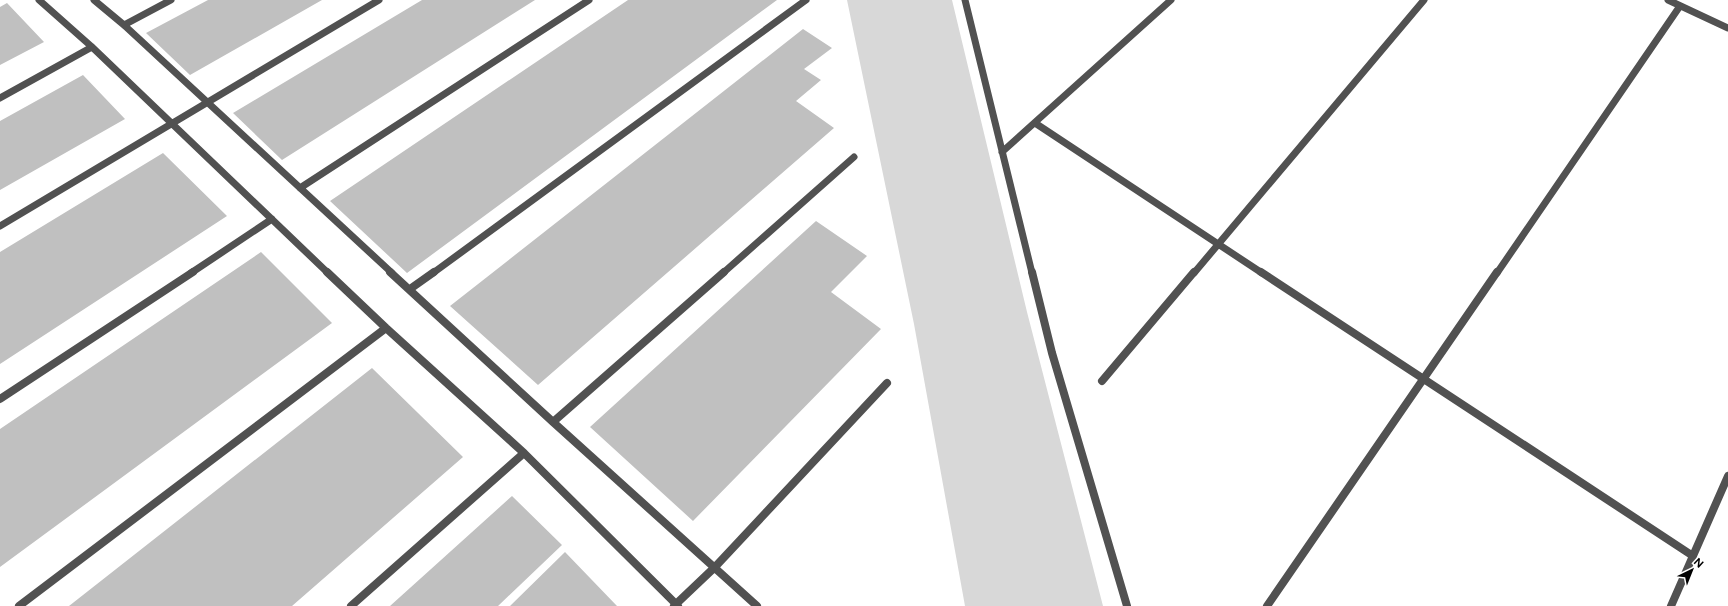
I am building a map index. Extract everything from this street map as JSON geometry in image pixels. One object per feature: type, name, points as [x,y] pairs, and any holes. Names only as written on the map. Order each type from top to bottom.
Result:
[{"type":"street","points":[[39,0],[92,47],[386,328],[524,453],[676,605],[716,567],[887,383]]},
{"type":"street","points":[[94,0],[124,25],[208,102],[553,422],[716,567],[757,606]]},
{"type":"street","points":[[124,25],[171,0]]},
{"type":"street","points":[[0,226],[170,123],[379,0]]},
{"type":"street","points":[[300,188],[589,0]]},
{"type":"street","points":[[410,289],[806,0]]},
{"type":"street","points":[[965,0],[1052,352],[1127,606]]},
{"type":"street","points":[[1002,152],[1171,0]]},
{"type":"street","points":[[1102,381],[1424,0]]},
{"type":"street","points":[[1668,0],[1728,28]]},
{"type":"street","points":[[1267,606],[1680,6]]},
{"type":"street","points":[[0,98],[92,47]]},
{"type":"street","points":[[1035,123],[1693,556]]},
{"type":"street","points":[[553,422],[854,157]]},
{"type":"street","points":[[0,399],[272,219]]},
{"type":"street","points":[[19,606],[386,328]]},
{"type":"street","points":[[350,606],[524,453]]},
{"type":"street","points":[[1672,606],[1728,476]]},
{"type":"shaded area","points":[[847,0],[952,0],[1027,312],[1103,606],[965,606],[914,324]]},
{"type":"building","points":[[208,0],[322,0],[190,75],[146,33]]},
{"type":"building","points":[[422,0],[535,0],[282,160],[233,113]]},
{"type":"building","points":[[628,0],[777,0],[407,273],[330,201]]},
{"type":"building","points":[[7,3],[44,42],[0,65],[0,7]]},
{"type":"building","points":[[803,29],[832,48],[804,69],[821,80],[796,101],[834,128],[538,385],[450,306]]},
{"type":"building","points":[[83,75],[125,119],[0,190],[0,121]]},
{"type":"building","points":[[163,153],[227,216],[0,364],[0,252]]},
{"type":"building","points":[[816,221],[867,256],[831,292],[881,329],[693,521],[590,427]]},
{"type":"building","points":[[261,252],[332,323],[0,567],[0,429]]},
{"type":"building","points":[[372,368],[463,457],[292,606],[69,606]]},
{"type":"building","points":[[512,496],[562,545],[498,606],[390,606]]},
{"type":"building","points":[[565,552],[617,606],[510,606]]}]
